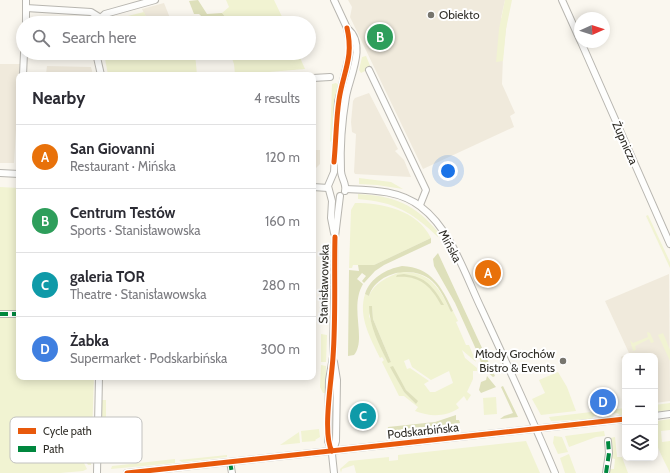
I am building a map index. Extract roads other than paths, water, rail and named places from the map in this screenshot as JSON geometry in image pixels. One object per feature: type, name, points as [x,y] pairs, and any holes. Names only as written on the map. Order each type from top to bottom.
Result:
[{"type":"street","points":[[26,0],[26,16]]},
{"type":"street","points":[[101,16],[110,12],[155,0]]},
{"type":"street","points":[[334,0],[347,28],[354,38],[356,47],[354,68],[346,101],[341,168],[346,189]]},
{"type":"street","name":"Żupnicza","points":[[562,0],[574,27]]},
{"type":"street","points":[[26,8],[91,12],[97,16]]},
{"type":"street","name":"Stanisławowska","points":[[335,236],[331,213],[330,188],[334,168],[338,102],[350,56],[350,43],[347,28]]},
{"type":"street","name":"Żupnicza","points":[[583,48],[670,244]]},
{"type":"street","points":[[23,72],[24,60]]},
{"type":"street","points":[[98,60],[100,72]]},
{"type":"street","points":[[346,189],[384,191],[420,205],[426,190],[369,70]]},
{"type":"street","points":[[316,78],[330,76]]},
{"type":"street","points":[[0,173],[16,174]]},
{"type":"street","points":[[330,188],[338,179],[343,181]]},
{"type":"street","points":[[316,187],[330,188]]},
{"type":"street","points":[[330,188],[335,197],[340,196],[346,189]]},
{"type":"street","name":"Stanisławowska","points":[[334,473],[332,451],[336,440],[336,382],[333,357],[335,236],[340,196]]},
{"type":"street","name":"Mińska","points":[[420,205],[433,216],[448,239],[536,428],[555,473]]},
{"type":"street","points":[[0,314],[16,314]]},
{"type":"street","points":[[98,417],[99,380]]},
{"type":"street","points":[[658,416],[670,414]]},
{"type":"street","name":"Podskarbińska","points":[[127,473],[163,471],[230,462],[622,419]]},
{"type":"street","points":[[606,473],[609,453],[608,441]]},
{"type":"street","points":[[230,462],[232,473]]},
{"type":"street","points":[[97,463],[97,473]]},
{"type":"place","name":"Obiekto","points":[[431,15]]},
{"type":"place","name":"Centrum Testów","points":[[380,37]]},
{"type":"place","name":"San Giovanni","points":[[488,273]]},
{"type":"place","name":"Młody Grochów Bistro & Events","points":[[563,361]]},
{"type":"place","name":"Żabka","points":[[603,402]]},
{"type":"place","name":"galeria TOR","points":[[363,416]]}]
